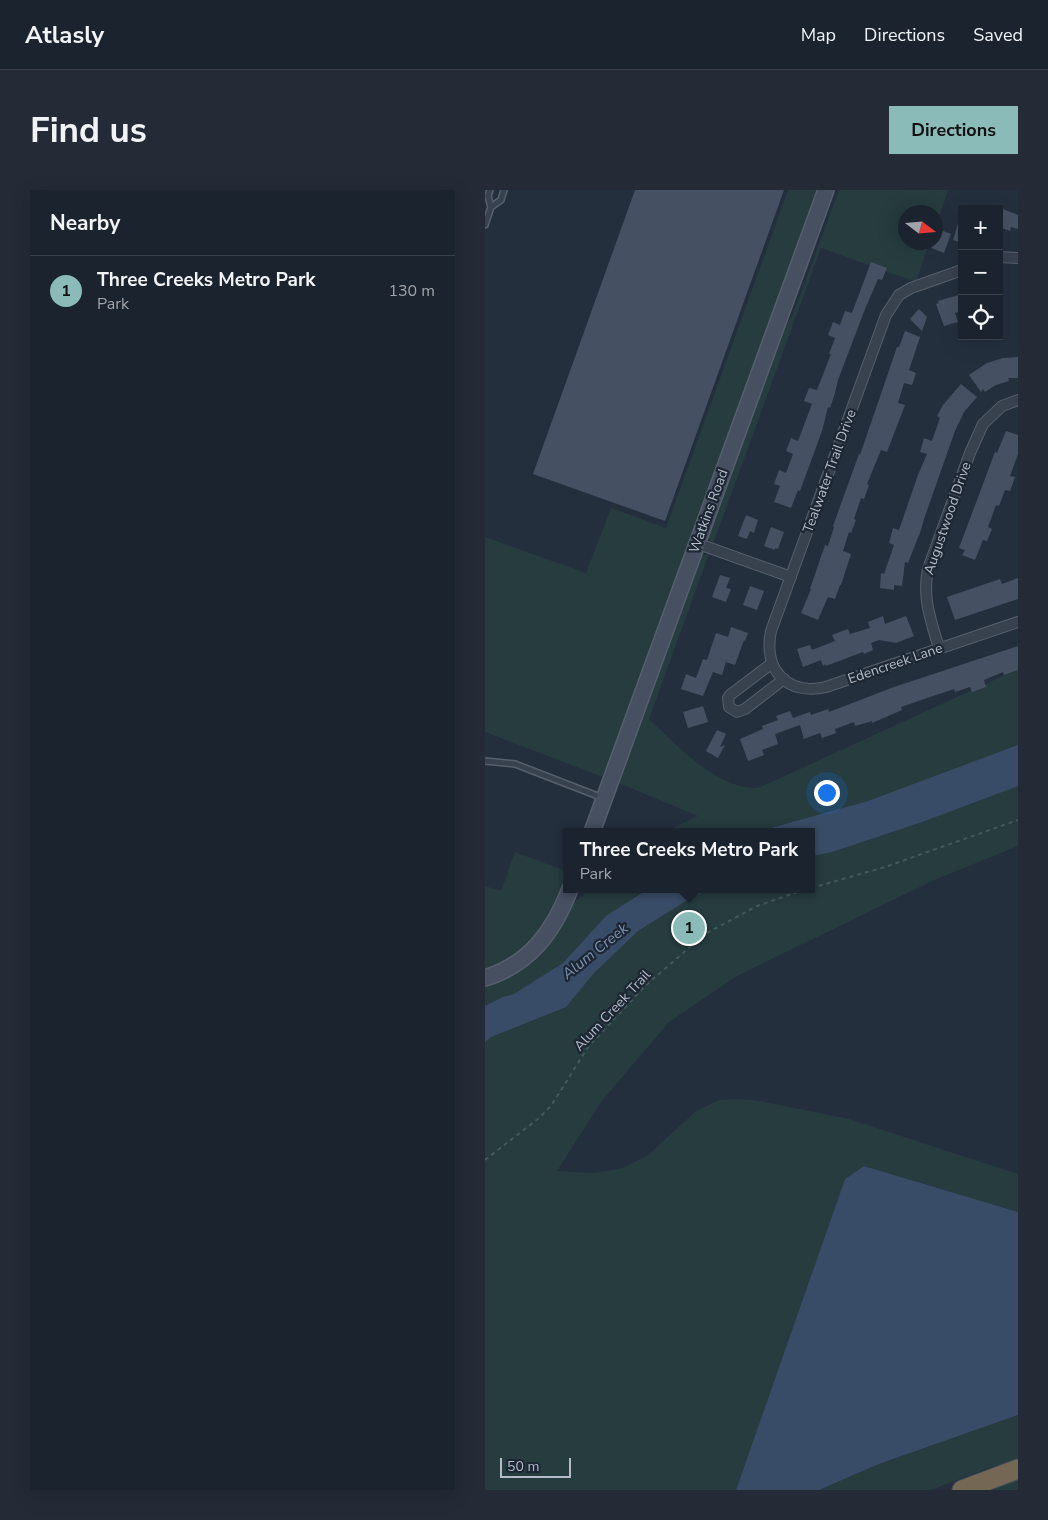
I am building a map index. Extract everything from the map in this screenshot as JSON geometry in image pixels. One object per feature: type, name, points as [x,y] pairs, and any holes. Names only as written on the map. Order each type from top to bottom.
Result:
[{"type":"highway","points":[[962,1490],[1018,1469]]},
{"type":"street","name":"Watkins Road","points":[[593,828],[826,190]]},
{"type":"street","points":[[1003,257],[1018,258]]},
{"type":"street","name":"Tealwater Trail Drive","points":[[773,667],[768,643],[771,631],[886,315],[899,295],[919,285],[958,271]]},
{"type":"street","name":"Augustwood Drive","points":[[939,648],[927,608],[925,582],[928,569],[974,442],[983,424],[994,412],[1014,401]]},
{"type":"street","points":[[696,543],[791,577]]},
{"type":"street","name":"Edencreek Lane","points":[[773,667],[784,679],[802,688],[814,690],[1018,622]]},
{"type":"street","points":[[773,667],[730,695],[728,698],[729,707],[737,712],[745,709],[784,679]]},
{"type":"street","points":[[485,978],[505,970],[523,959],[537,946],[552,929],[569,893]]},
{"type":"lane","points":[[485,225],[491,207],[488,196],[490,190]]},
{"type":"lane","points":[[491,207],[501,200],[504,190]]},
{"type":"lane","points":[[485,760],[515,764],[604,798]]},
{"type":"path","points":[[815,887],[885,867],[1018,820]]},
{"type":"path","name":"Alum Creek Trail","points":[[485,1160],[539,1118],[551,1106],[589,1047],[643,987],[705,934],[757,906],[794,893]]},
{"type":"green space","points":[[788,190],[820,190],[605,778],[485,732],[485,537],[586,573],[611,508],[666,528]]},
{"type":"green space","points":[[839,190],[948,190],[943,205],[898,205],[898,250],[927,250],[916,282],[821,248],[713,544],[708,538],[706,530],[777,334],[792,317]]},
{"type":"green space","points":[[709,554],[649,719],[683,751],[709,772],[723,780],[756,788],[1018,669],[1018,846],[932,881],[737,976],[669,1022],[602,1101],[557,1171],[591,1173],[620,1169],[647,1156],[695,1112],[719,1100],[754,1100],[849,1119],[1018,1174],[1018,1212],[864,1166],[845,1179],[736,1490],[485,1490],[485,886],[501,891],[515,852],[563,870],[563,889],[560,900],[546,926],[585,893],[815,893],[815,828],[672,828],[698,816],[616,782],[694,563],[701,556]]},
{"type":"green space","points":[[1018,1415],[1018,1460],[989,1468],[931,1490],[819,1490],[879,1464]]},
{"type":"green space","points":[[1018,1477],[1018,1490],[980,1490]]},
{"type":"water","points":[[1018,745],[1018,786],[922,822],[832,852],[815,855],[815,828],[771,828],[868,801]]},
{"type":"water","name":"Alum Creek","points":[[642,893],[702,893],[638,931],[594,973],[566,1007],[491,1037],[485,1042],[485,1006],[514,994],[563,963],[606,916]]},
{"type":"water","points":[[864,1166],[1018,1212],[1018,1415],[879,1464],[819,1490],[736,1490],[845,1179]]},
{"type":"building","points":[[635,190],[784,190],[665,521],[533,474]]},
{"type":"building","points":[[1003,209],[1018,215],[1018,229],[1011,227],[1010,231],[1003,228]]},
{"type":"building","points":[[958,224],[958,242],[953,240]]},
{"type":"building","points":[[943,231],[951,234],[944,253],[936,250],[943,250]]},
{"type":"building","points":[[871,262],[887,268],[882,280],[878,279],[865,309],[838,380],[830,408],[828,407],[822,431],[800,491],[798,490],[791,508],[774,502],[780,486],[774,484],[779,470],[786,473],[793,454],[786,451],[791,438],[798,441],[812,404],[804,401],[809,388],[817,390],[831,354],[829,354],[835,338],[828,335],[833,322],[840,325],[845,311],[852,313]]},
{"type":"building","points":[[958,295],[958,312],[955,313],[958,322],[944,326],[936,304],[939,303],[938,301]]},
{"type":"building","points":[[919,309],[927,317],[922,331],[910,319]]},
{"type":"building","points":[[905,331],[920,337],[909,370],[916,373],[912,385],[904,383],[898,403],[905,405],[887,452],[881,450],[867,484],[869,485],[864,499],[861,498],[854,519],[856,520],[851,533],[849,532],[843,551],[851,554],[841,585],[835,599],[828,597],[818,620],[801,613],[825,545],[828,546],[833,526],[860,455],[897,347],[899,347]]},
{"type":"building","points":[[1018,357],[1018,378],[1008,378],[1009,381],[996,385],[985,392],[983,389],[981,392],[969,375],[987,363],[1003,358]]},
{"type":"building","points":[[961,384],[977,397],[964,412],[955,431],[921,530],[908,563],[905,562],[902,586],[894,585],[894,590],[880,588],[881,573],[884,574],[894,545],[889,543],[893,528],[899,530],[927,454],[920,452],[924,438],[932,441],[940,418],[937,416],[943,405]]},
{"type":"building","points":[[1006,431],[1018,435],[1018,454],[1010,476],[1015,477],[1010,491],[1005,490],[999,506],[996,505],[988,527],[992,529],[987,541],[983,540],[975,560],[962,555],[965,550],[959,548],[995,452],[997,453]]},
{"type":"building","points":[[746,515],[758,520],[754,533],[750,531],[747,539],[738,536]]},
{"type":"building","points":[[771,527],[784,532],[778,549],[775,548],[775,550],[764,546]]},
{"type":"building","points":[[720,575],[730,578],[726,588],[731,589],[726,602],[712,597]]},
{"type":"building","points":[[1018,578],[1018,599],[955,620],[947,597],[1000,579],[1002,584]]},
{"type":"building","points":[[750,586],[764,591],[757,610],[743,605]]},
{"type":"building","points":[[883,616],[885,624],[906,616],[914,636],[896,643],[879,640],[871,643],[873,650],[864,654],[863,652],[826,666],[826,664],[823,666],[821,660],[803,667],[797,649],[810,645],[812,650],[835,641],[832,635],[848,629],[850,634],[870,628],[868,622]]},
{"type":"building","points":[[731,627],[748,633],[735,665],[726,662],[722,675],[713,672],[703,696],[681,689],[686,674],[696,678],[703,659],[707,660],[716,633],[728,637]]},
{"type":"building","points":[[1018,646],[1018,670],[1004,675],[1003,672],[984,680],[986,687],[972,692],[970,687],[955,692],[954,689],[901,707],[902,710],[872,723],[872,721],[855,726],[854,722],[835,729],[836,733],[822,738],[820,733],[804,739],[800,725],[775,734],[778,744],[762,750],[764,755],[748,761],[740,739],[763,729],[762,726],[778,720],[776,716],[790,711],[793,718],[810,712],[811,715],[828,709],[829,712],[894,687]]},
{"type":"building","points":[[703,706],[708,722],[688,728],[683,712]]},
{"type":"building","points":[[717,730],[726,734],[720,747],[725,745],[718,758],[706,751]]},
{"type":"place","name":"Three Creeks Metro Park","points":[[689,928]]}]
